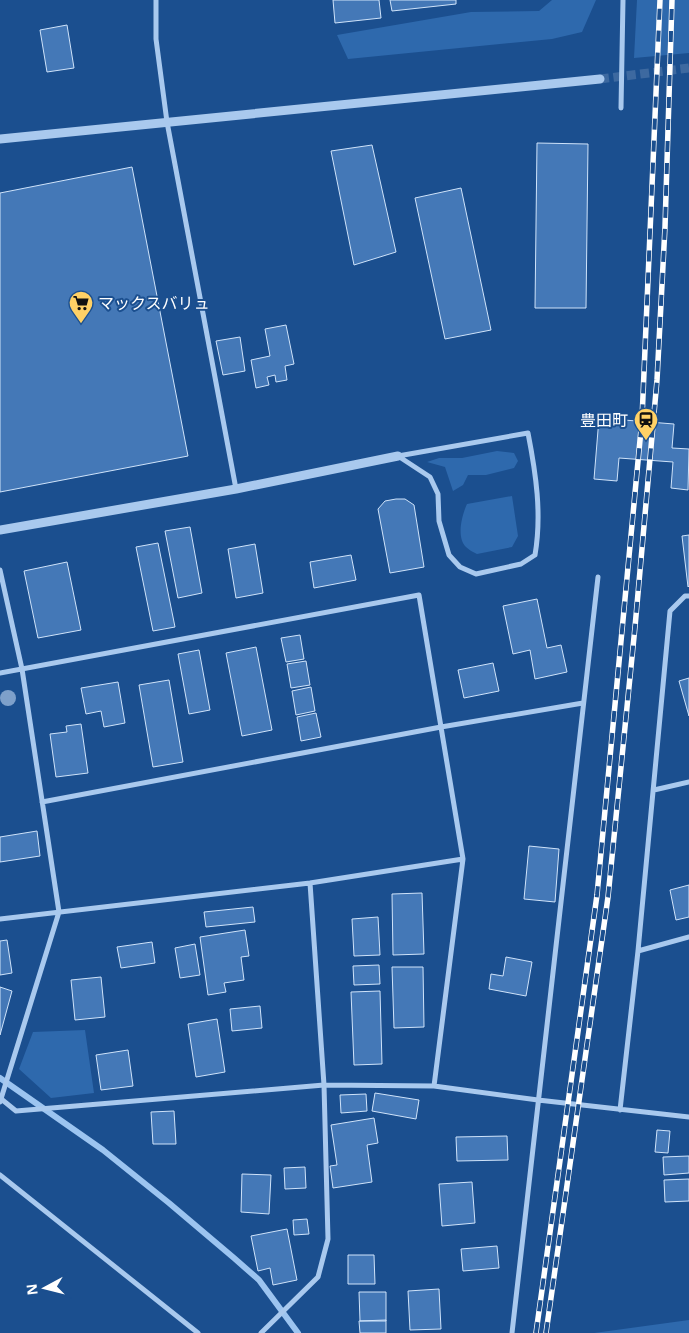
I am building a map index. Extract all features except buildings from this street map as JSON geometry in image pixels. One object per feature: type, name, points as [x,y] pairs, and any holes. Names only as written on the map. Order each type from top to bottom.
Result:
[{"type":"street","points":[[156,0],[156,39],[167,122],[236,489]]},
{"type":"street","points":[[621,108],[623,0]]},
{"type":"street","points":[[0,139],[600,79]]},
{"type":"street","points":[[0,530],[236,489],[398,456],[528,433],[538,502],[538,540],[535,555],[521,564],[476,574],[460,567],[449,556],[439,521],[438,494],[430,477],[398,456]]},
{"type":"street","points":[[0,570],[22,669],[59,912],[0,1099],[16,1111],[324,1085],[434,1086],[620,1110],[689,1116]]},
{"type":"street","points":[[512,1333],[598,577]]},
{"type":"street","points":[[0,673],[419,595],[463,859],[434,1086]]},
{"type":"street","points":[[620,1110],[638,951],[670,611],[684,596],[689,596]]},
{"type":"street","points":[[42,802],[441,727],[583,703]]},
{"type":"street","points":[[654,790],[689,782]]},
{"type":"street","points":[[0,919],[310,883],[463,859]]},
{"type":"street","points":[[261,1333],[318,1277],[328,1239],[324,1085],[310,883]]},
{"type":"street","points":[[638,951],[689,937]]},
{"type":"street","points":[[0,1175],[198,1333]]},
{"type":"shaded area","points":[[552,0],[596,0],[582,32],[552,39],[348,59],[337,35],[471,12],[539,11]]},
{"type":"shaded area","points":[[637,0],[689,0],[689,53],[634,58]]},
{"type":"shaded area","points":[[497,451],[514,453],[518,461],[514,468],[486,475],[468,475],[463,485],[453,491],[445,467],[427,462],[439,458],[462,458]]},
{"type":"shaded area","points":[[512,496],[518,536],[512,547],[477,554],[467,548],[461,538],[461,532],[463,514],[467,504]]},
{"type":"shaded area","points":[[85,1030],[94,1093],[51,1098],[19,1069],[33,1032]]},
{"type":"shaded area","points":[[689,1320],[689,1333],[594,1333]]},
{"type":"waterway","points":[[0,1078],[103,1150],[234,1258],[259,1280],[298,1333]]},
{"type":"tunnel","points":[[600,79],[689,68]]},
{"type":"railway","points":[[536,1333],[597,895],[642,419],[660,0]]},
{"type":"railway","points":[[546,1333],[608,897],[635,627],[657,380],[665,227],[672,0]]},
{"type":"place","name":"マックスバリュ","points":[[81,324]]},
{"type":"place","name":"豊田町","points":[[646,441]]}]
